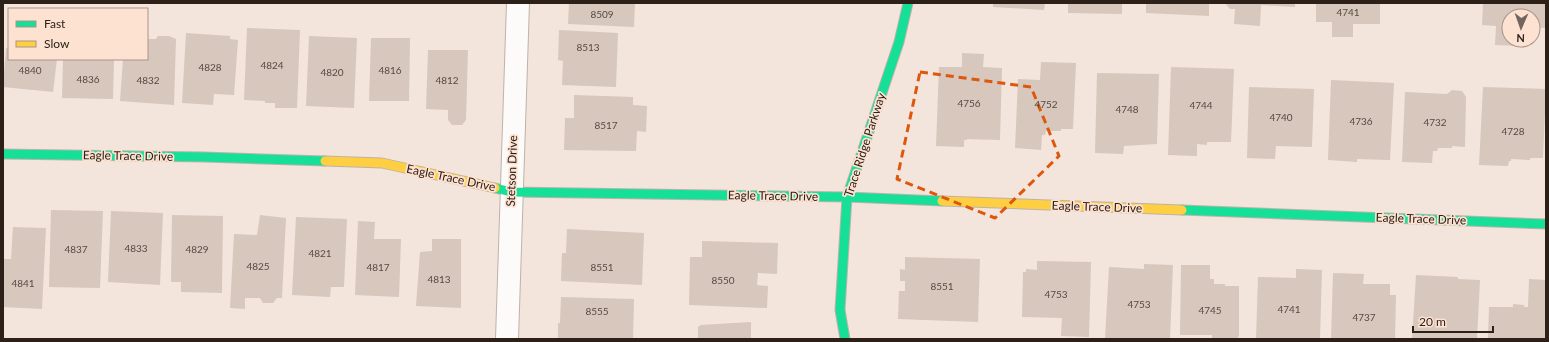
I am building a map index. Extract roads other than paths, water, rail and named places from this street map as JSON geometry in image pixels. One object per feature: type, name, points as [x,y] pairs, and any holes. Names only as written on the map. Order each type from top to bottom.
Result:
[{"type":"street","name":"Stetson Drive","points":[[507,339],[518,3]]},
{"type":"street","name":"Trace Ridge Parkway","points":[[845,339],[840,310],[846,197],[899,42],[908,3]]},
{"type":"street","name":"Eagle Trace Drive","points":[[3,154],[204,157],[382,163],[511,192],[846,197],[1546,224]]}]
